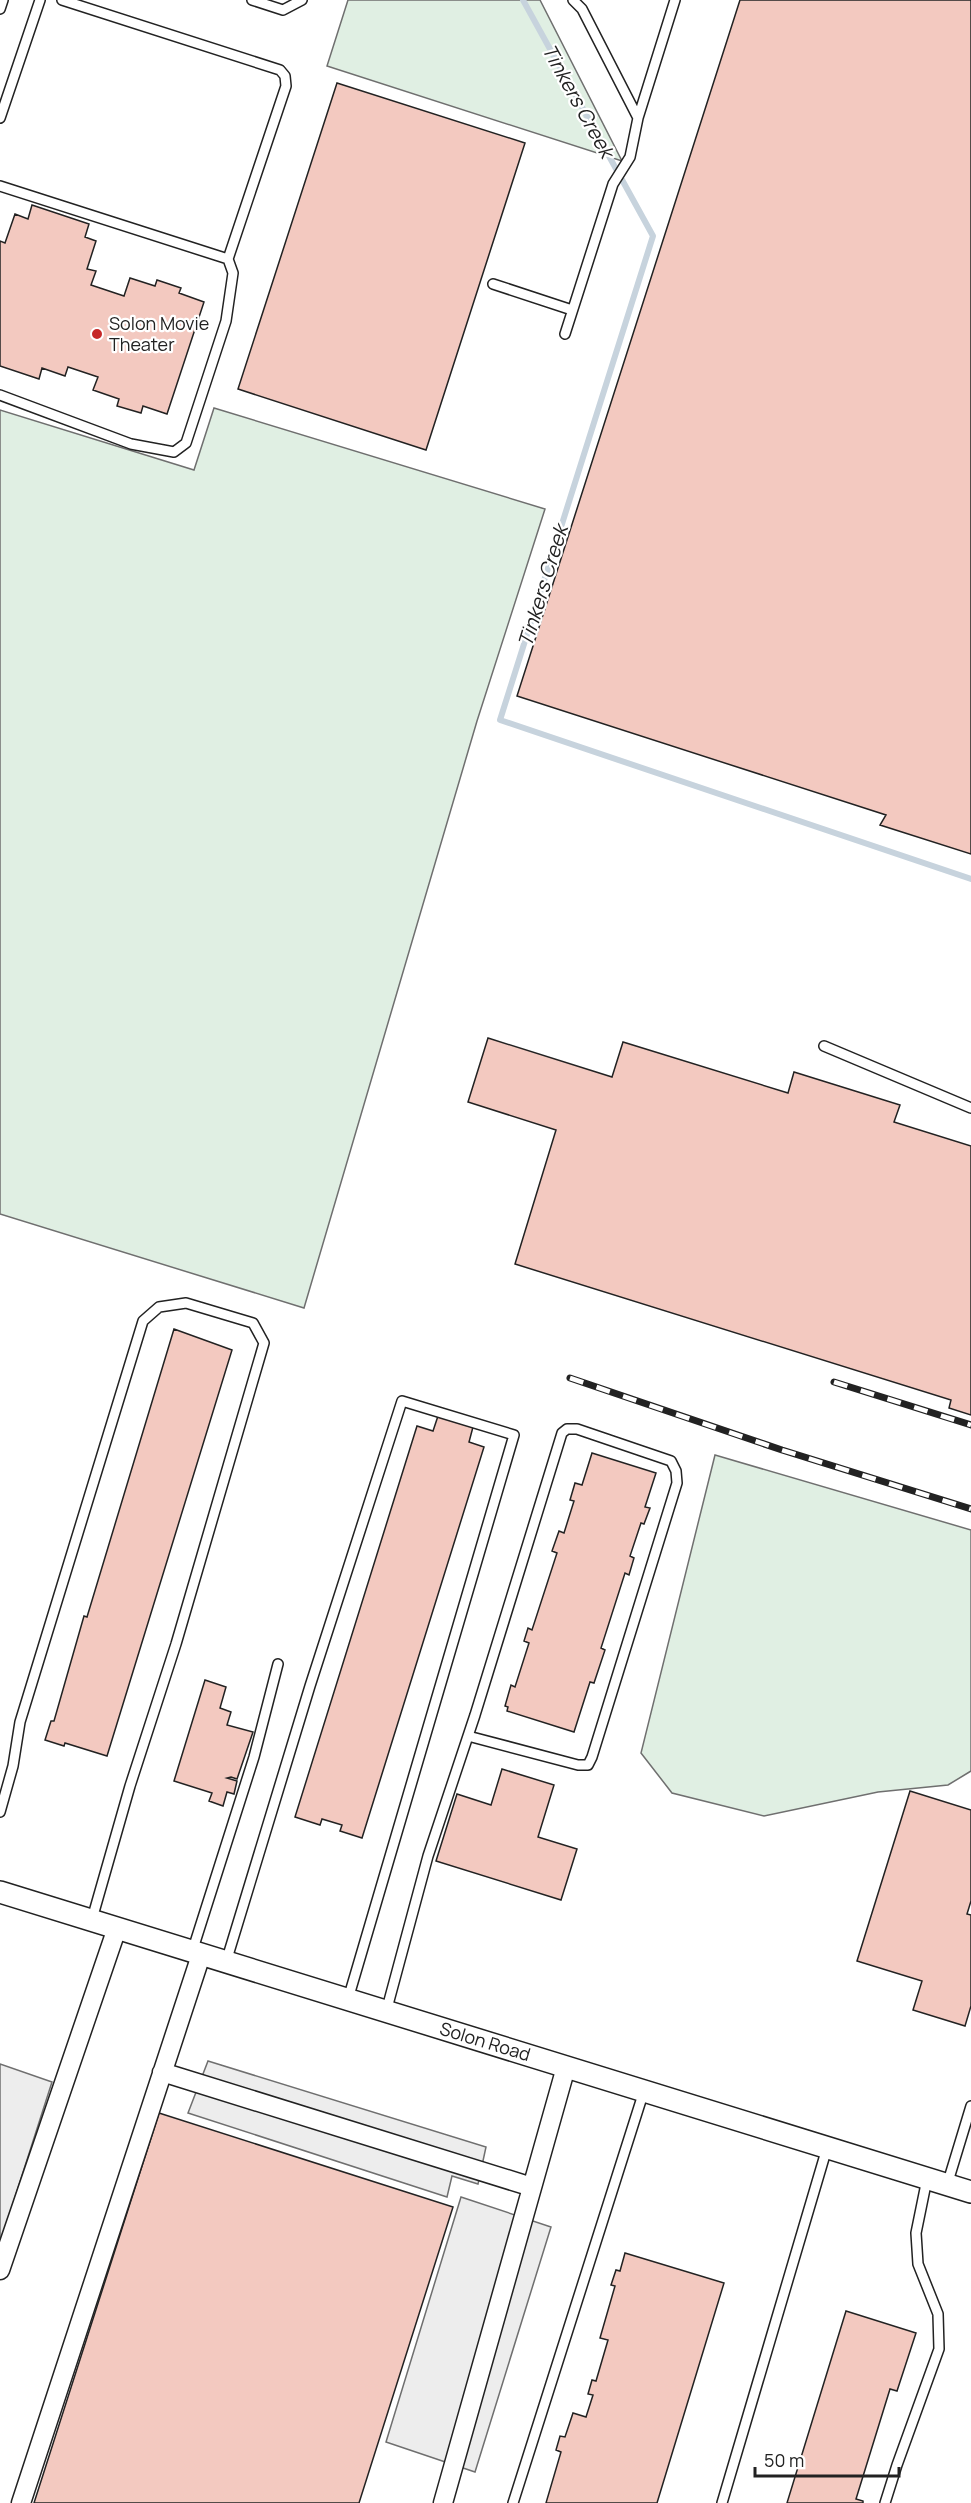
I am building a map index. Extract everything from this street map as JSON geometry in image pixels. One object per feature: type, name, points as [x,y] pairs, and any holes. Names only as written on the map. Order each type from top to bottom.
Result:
[{"type":"street","name":"Solon Road","points":[[0,1892],[971,2193]]},
{"type":"street","points":[[0,2270],[117,1928]]},
{"type":"street","points":[[21,2503],[162,2072],[197,1953]]},
{"type":"street","points":[[443,2503],[566,2067]]},
{"type":"street","points":[[162,2072],[532,2187]]},
{"type":"lane","points":[[0,9],[3,0]]},
{"type":"lane","points":[[0,118],[39,0]]},
{"type":"lane","points":[[0,395],[131,444],[174,452],[186,443],[226,321],[233,273],[228,259],[286,86],[285,76],[280,70],[62,0]]},
{"type":"lane","points":[[252,0],[283,10],[302,0]]},
{"type":"lane","points":[[573,0],[582,9],[638,118]]},
{"type":"lane","points":[[565,334],[613,184],[630,157],[638,118],[675,0]]},
{"type":"lane","points":[[0,186],[228,259]]},
{"type":"lane","points":[[493,284],[572,310]]},
{"type":"lane","points":[[824,1046],[971,1107]]},
{"type":"lane","points":[[0,1812],[13,1766],[20,1722],[144,1321],[159,1307],[186,1303],[253,1323],[264,1343],[176,1644],[130,1786],[92,1921]]},
{"type":"lane","points":[[226,1962],[310,1686],[402,1401],[503,1431],[514,1435],[348,1999]]},
{"type":"lane","points":[[386,2012],[428,1856],[468,1736],[562,1433],[567,1429],[577,1429],[671,1461],[676,1471],[677,1483],[588,1766],[468,1736]]},
{"type":"lane","points":[[197,1953],[254,1757],[278,1664]]},
{"type":"lane","points":[[513,2503],[644,2091]]},
{"type":"lane","points":[[885,2503],[939,2349],[938,2314],[918,2264],[916,2233],[971,2106]]},
{"type":"lane","points":[[722,2503],[827,2148]]},
{"type":"green space","points":[[348,0],[540,0],[622,161],[327,66]]},
{"type":"green space","points":[[214,408],[545,509],[477,721],[304,1308],[0,1214],[0,410],[194,470]]},
{"type":"green space","points":[[715,1455],[971,1530],[971,1771],[948,1785],[878,1792],[764,1816],[672,1793],[641,1753]]},
{"type":"shaded area","points":[[208,2061],[486,2147],[478,2184],[452,2176],[447,2197],[188,2113]]},
{"type":"shaded area","points":[[0,2064],[52,2082],[0,2244]]},
{"type":"shaded area","points":[[461,2197],[551,2227],[475,2472],[386,2442]]},
{"type":"building","points":[[740,0],[971,0],[971,854],[880,825],[886,815],[517,696]]},
{"type":"building","points":[[337,83],[525,143],[426,450],[238,389]]},
{"type":"building","name":"Solon Movie Theater","points":[[32,205],[89,224],[85,237],[96,241],[87,269],[96,271],[91,285],[124,296],[130,278],[155,286],[157,280],[181,288],[179,293],[204,302],[167,414],[143,406],[141,413],[117,406],[119,399],[93,390],[98,377],[68,367],[65,376],[42,368],[39,379],[0,366],[0,241],[5,243],[15,214],[28,219]]},
{"type":"building","points":[[488,1038],[612,1077],[623,1042],[788,1093],[794,1072],[900,1105],[894,1122],[971,1146],[971,1415],[949,1408],[951,1400],[515,1264],[556,1130],[468,1102]]},
{"type":"building","points":[[174,1329],[232,1350],[107,1756],[65,1743],[64,1746],[45,1740],[51,1721],[54,1721],[84,1616],[87,1617]]},
{"type":"building","points":[[438,1416],[473,1427],[469,1442],[484,1447],[362,1838],[340,1831],[342,1825],[322,1819],[320,1825],[295,1817],[417,1426],[433,1431]]},
{"type":"building","points":[[592,1453],[656,1473],[645,1507],[650,1508],[644,1524],[641,1523],[630,1556],[634,1558],[629,1575],[625,1573],[601,1648],[605,1650],[594,1683],[590,1682],[574,1732],[507,1711],[508,1707],[505,1706],[511,1685],[515,1687],[529,1643],[524,1641],[528,1628],[532,1630],[557,1553],[552,1551],[559,1531],[564,1533],[574,1501],[570,1500],[575,1483],[582,1485]]},
{"type":"building","points":[[205,1680],[226,1687],[220,1708],[231,1712],[227,1725],[253,1732],[237,1779],[227,1778],[237,1781],[234,1794],[227,1792],[223,1806],[209,1801],[212,1793],[174,1781]]},
{"type":"building","points":[[502,1769],[554,1785],[538,1837],[577,1849],[561,1900],[436,1861],[457,1794],[491,1805]]},
{"type":"building","points":[[910,1791],[971,1810],[971,1901],[967,1914],[971,1915],[971,2006],[965,2026],[913,2010],[922,1981],[857,1961]]},
{"type":"building","points":[[159,2113],[453,2207],[359,2503],[34,2503]]},
{"type":"building","points":[[625,2253],[724,2283],[657,2503],[546,2503],[561,2452],[556,2450],[560,2436],[565,2437],[573,2413],[586,2417],[593,2395],[588,2394],[592,2380],[596,2381],[608,2340],[600,2338],[615,2286],[611,2285],[616,2270],[620,2271]]},
{"type":"building","points":[[846,2311],[916,2333],[897,2391],[890,2389],[856,2499],[863,2503],[787,2503]]},
{"type":"waterway","name":"Tinkers Creek","points":[[523,0],[653,236],[500,720],[971,879]]},
{"type":"railway","points":[[570,1378],[782,1450],[971,1509]]},
{"type":"railway","points":[[834,1382],[971,1425]]},
{"type":"place","name":"Solon Movie Theater","points":[[97,334]]}]
